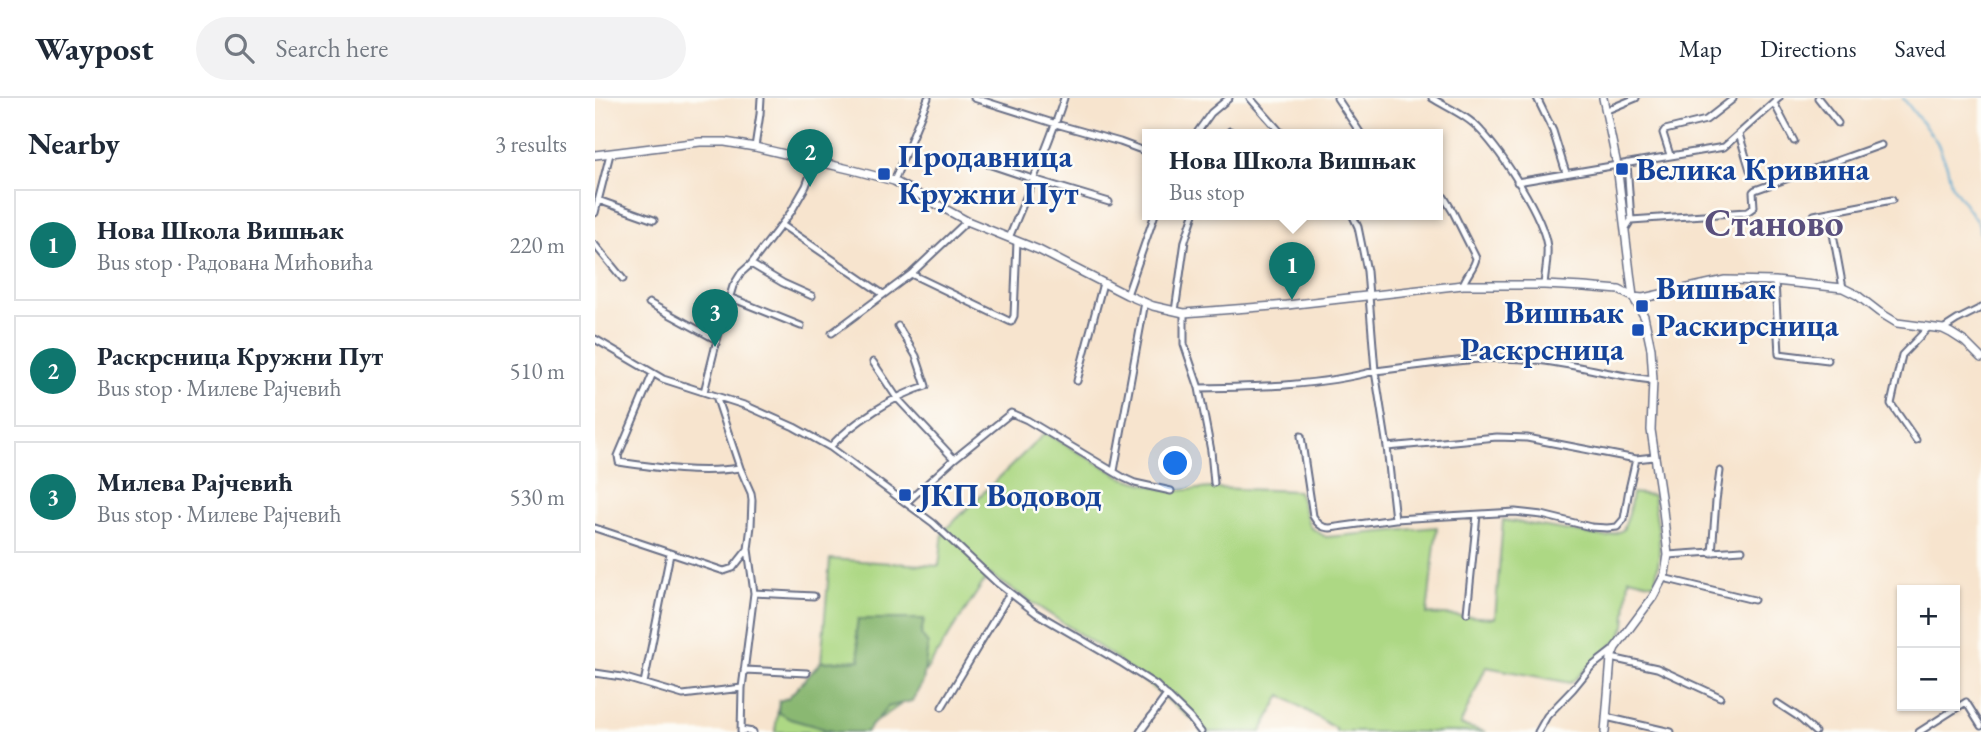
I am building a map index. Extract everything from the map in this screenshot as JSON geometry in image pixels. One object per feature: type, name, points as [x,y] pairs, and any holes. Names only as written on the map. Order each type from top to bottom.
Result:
[{"type":"street","points":[[755,147],[761,98]]},
{"type":"street","points":[[894,181],[928,98]]},
{"type":"street","points":[[974,98],[1142,150]]},
{"type":"street","points":[[911,274],[1011,322],[1014,316],[1013,240],[1064,98]]},
{"type":"street","points":[[1200,129],[1211,113],[1229,98]]},
{"type":"street","points":[[1250,98],[1278,129]]},
{"type":"street","points":[[1337,98],[1358,129]]},
{"type":"street","points":[[1431,98],[1466,118],[1480,130],[1538,217],[1547,258],[1543,285]]},
{"type":"street","points":[[1537,98],[1553,131],[1566,173]]},
{"type":"street","points":[[1603,98],[1617,164],[1633,297],[1642,311],[1646,326],[1653,380],[1651,430],[1668,555],[1663,578],[1653,597],[1615,648],[1611,658],[1605,732]]},
{"type":"street","points":[[1607,110],[1636,98]]},
{"type":"street","points":[[1517,182],[1724,147],[1779,98]]},
{"type":"street","points":[[1818,98],[1838,123]]},
{"type":"street","points":[[1670,155],[1663,133],[1665,130],[1706,120],[1733,99]]},
{"type":"street","points":[[1774,103],[1794,141]]},
{"type":"street","points":[[1739,134],[1750,170]]},
{"type":"street","points":[[595,155],[709,141],[755,147],[894,181],[967,221],[1039,250],[1127,295],[1184,313],[1287,305],[1463,285],[1543,285],[1619,290],[1633,297],[1649,297],[1725,280],[1775,281],[1843,288],[1897,323],[1943,329],[1958,337],[1981,358]]},
{"type":"street","points":[[1631,220],[1747,212],[1755,205],[1755,190],[1881,145]]},
{"type":"street","points":[[595,214],[610,154]]},
{"type":"street","points":[[970,158],[1108,202]]},
{"type":"street","points":[[704,392],[729,297],[741,273],[782,225],[806,186],[815,161]]},
{"type":"street","points":[[1626,228],[1631,220],[1627,163]]},
{"type":"street","points":[[1444,197],[1476,258],[1463,285]]},
{"type":"street","points":[[598,200],[654,220]]},
{"type":"street","points":[[1814,215],[1892,200]]},
{"type":"street","points":[[1829,212],[1843,288]]},
{"type":"street","points":[[1127,295],[1153,220]]},
{"type":"street","points":[[1175,311],[1185,241],[1192,220]]},
{"type":"street","points":[[1354,220],[1361,242],[1369,294],[1375,371],[1395,519]]},
{"type":"street","points":[[832,333],[911,274],[967,221]]},
{"type":"street","points":[[782,225],[883,294]]},
{"type":"street","points":[[595,245],[623,279]]},
{"type":"street","points":[[751,264],[812,296]]},
{"type":"street","points":[[1775,281],[1779,354],[1828,360]]},
{"type":"street","points":[[1077,380],[1103,284]]},
{"type":"street","points":[[729,297],[801,326]]},
{"type":"street","points":[[1114,471],[1145,302]]},
{"type":"street","points":[[649,303],[717,340]]},
{"type":"street","points":[[1943,329],[1981,308]]},
{"type":"street","points":[[1184,313],[1184,344],[1199,388],[1214,483]]},
{"type":"street","points":[[830,447],[852,426],[897,398],[926,386],[919,363],[898,326]]},
{"type":"street","points":[[1916,440],[1891,404],[1902,355],[1929,327]]},
{"type":"street","points":[[595,348],[596,340],[677,385],[747,406],[830,447],[943,532],[1035,613],[1156,685],[1201,732]]},
{"type":"street","points":[[1199,388],[1298,383],[1375,371],[1496,358],[1537,360],[1653,380]]},
{"type":"street","points":[[873,362],[897,398],[954,459]]},
{"type":"street","points":[[653,373],[618,456],[619,463],[690,470],[725,471],[740,468]]},
{"type":"street","points":[[716,396],[751,493],[748,549],[754,593],[742,688],[741,731],[753,732]]},
{"type":"street","points":[[906,503],[954,459],[1011,413],[1135,483],[1171,491]]},
{"type":"street","points":[[1301,436],[1313,516],[1318,524],[1325,528],[1395,519],[1515,512],[1542,515],[1591,527],[1617,527],[1624,519],[1636,459]]},
{"type":"street","points":[[1387,447],[1497,437],[1549,442],[1636,459],[1654,457]]},
{"type":"street","points":[[1712,553],[1720,471]]},
{"type":"street","points":[[1467,613],[1477,515]]},
{"type":"street","points":[[595,528],[724,571],[733,568],[748,549]]},
{"type":"street","points":[[1668,555],[1742,550]]},
{"type":"street","points":[[644,683],[670,554]]},
{"type":"street","points":[[1663,578],[1754,600]]},
{"type":"street","points":[[754,593],[814,596]]},
{"type":"street","points":[[942,707],[1010,593]]},
{"type":"street","points":[[1538,732],[1547,716],[1591,667],[1615,648]]},
{"type":"street","points":[[1611,658],[1657,668],[1720,697]]},
{"type":"street","points":[[744,670],[807,674]]},
{"type":"street","points":[[595,673],[644,683],[683,695],[742,688]]},
{"type":"street","points":[[1140,732],[1167,695]]},
{"type":"street","points":[[1919,732],[1966,702],[1981,726]]},
{"type":"street","points":[[1777,703],[1815,732]]},
{"type":"street","points":[[1605,717],[1671,732]]},
{"type":"green space","points":[[1045,433],[1124,478],[1171,491],[1212,488],[1298,491],[1310,527],[1326,537],[1437,527],[1427,614],[1495,618],[1503,520],[1607,537],[1623,530],[1632,493],[1653,495],[1659,539],[1657,572],[1654,584],[1629,578],[1625,626],[1620,638],[1571,683],[1486,667],[1460,725],[1486,732],[1336,732],[1336,729],[1281,695],[1261,732],[1201,732],[1203,728],[1110,654],[989,574],[906,701],[860,732],[775,732],[779,701],[788,698],[821,662],[830,559],[939,566],[943,532]]},
{"type":"green space","points":[[858,619],[924,619],[921,635],[928,644],[923,682],[912,701],[888,707],[866,732],[835,732],[790,719],[778,712],[779,701],[788,698],[821,662],[860,660],[856,632]]},
{"type":"waterway","points":[[1903,98],[1937,142],[1951,184],[1979,225],[1981,246]]},
{"type":"place","name":"Велика Кривина","points":[[1622,169]]},
{"type":"place","name":"Продавница Кружни Пут","points":[[884,174]]},
{"type":"place","name":"Раскрсница Кружни Пут","points":[[810,187]]},
{"type":"place","name":"Нова Школа Вишњак","points":[[1292,300]]},
{"type":"place","name":"Вишњак Раскирсница","points":[[1642,306]]},
{"type":"place","name":"Вишњак Раскрсница","points":[[1638,330]]},
{"type":"place","name":"Милева Рајчевић","points":[[715,347]]},
{"type":"place","name":"ЈКП Водовод","points":[[905,495]]},
{"type":"district","name":"Станово","points":[[1774,223]]}]
